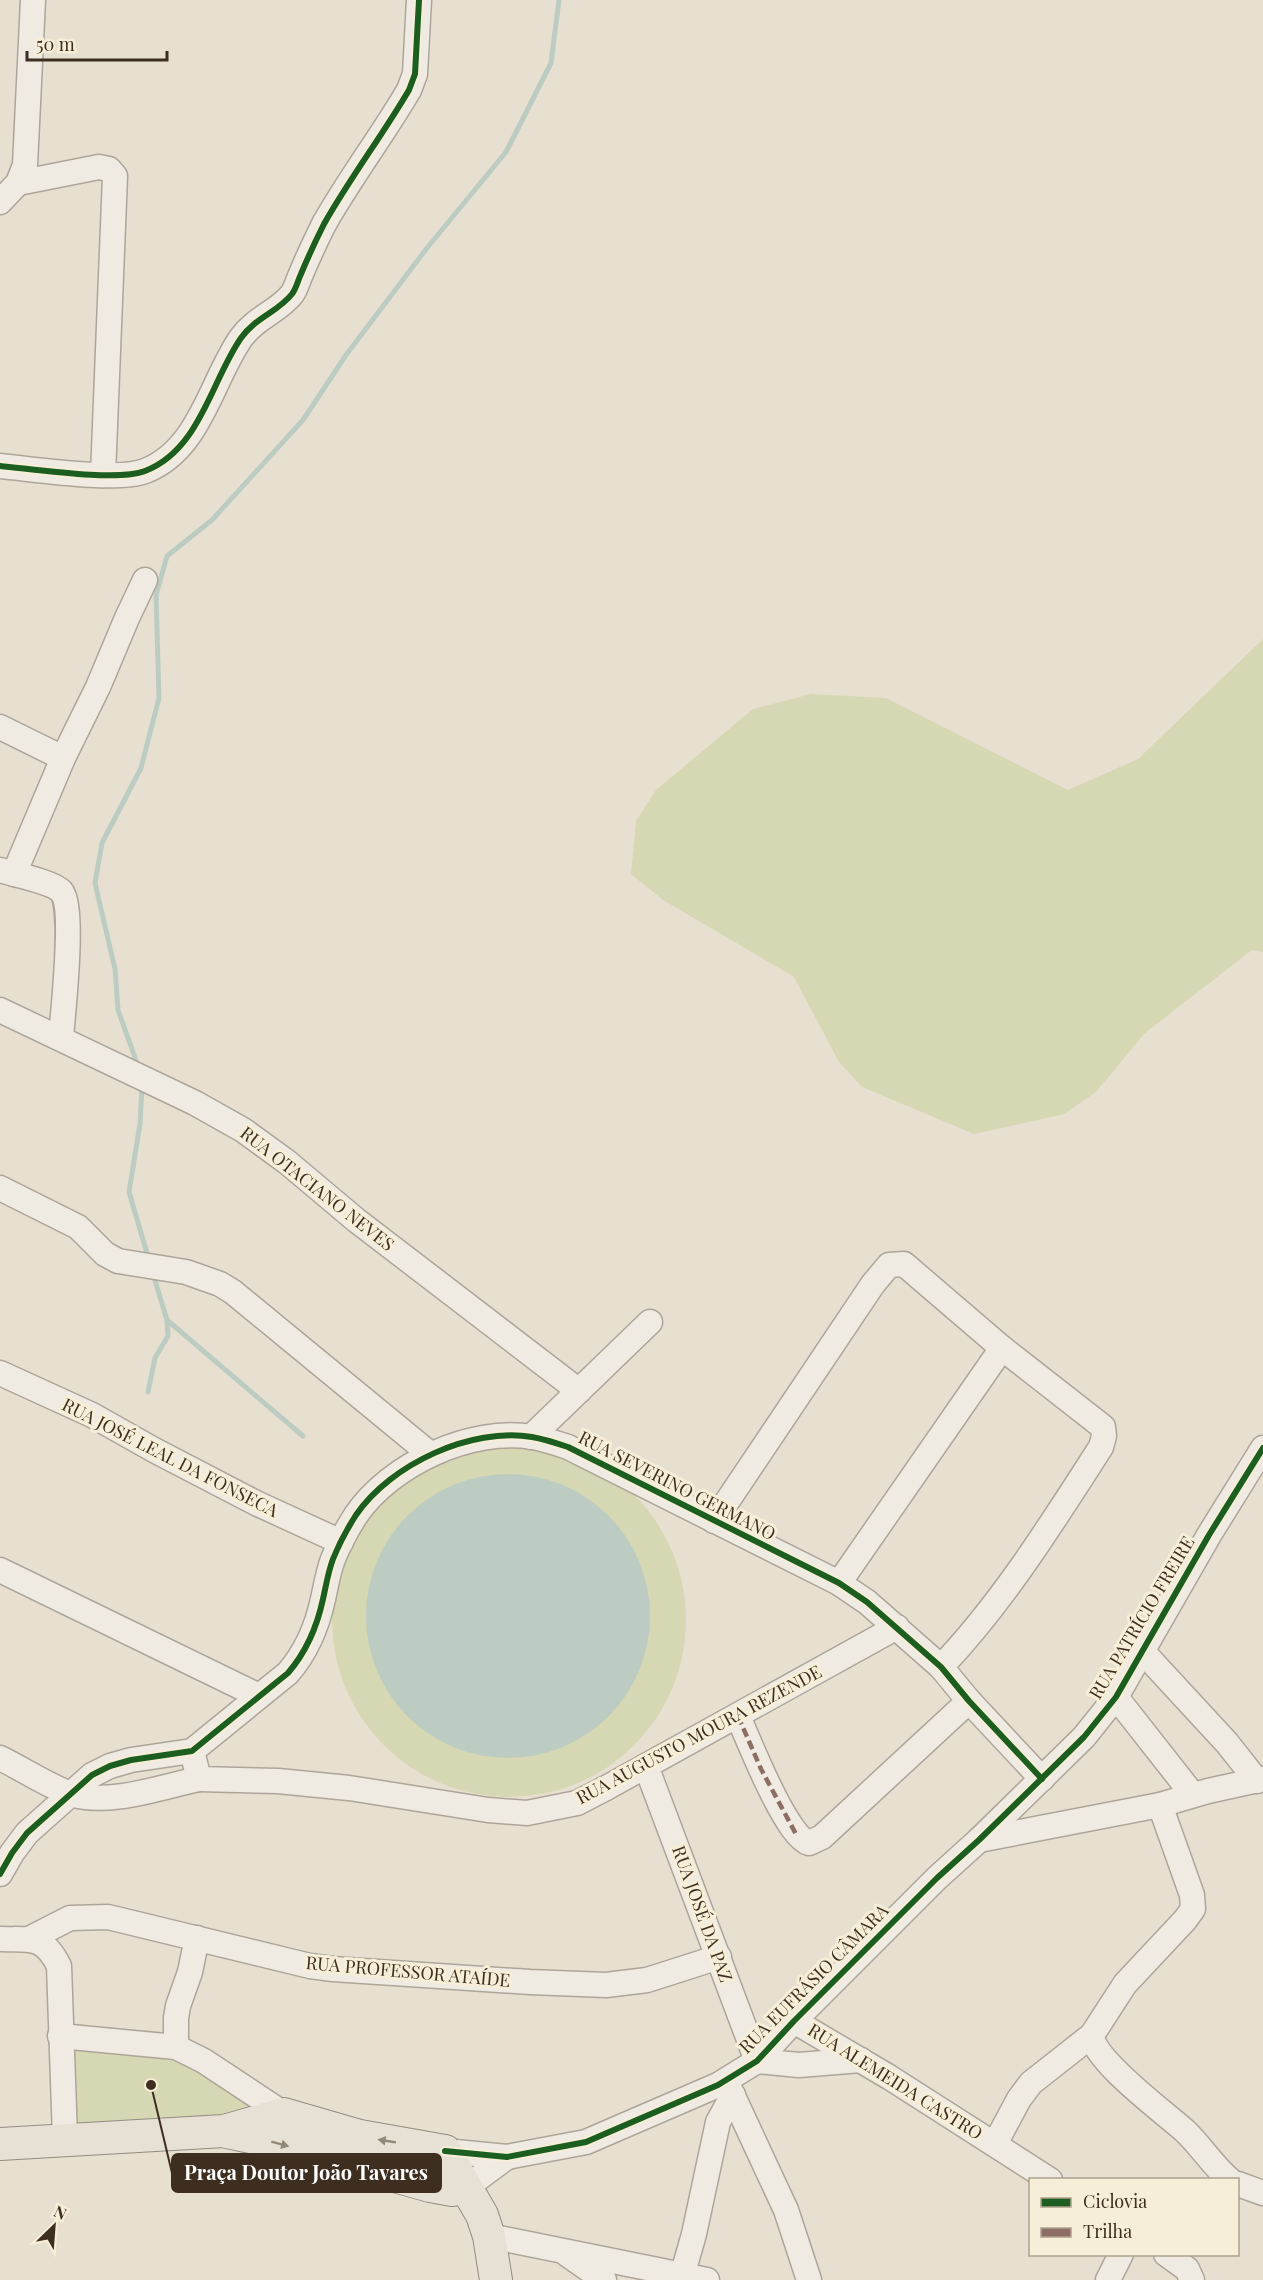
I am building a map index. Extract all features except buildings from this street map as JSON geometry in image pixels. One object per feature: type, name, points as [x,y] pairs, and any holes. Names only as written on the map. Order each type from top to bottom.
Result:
[{"type":"main road","points":[[0,2144],[65,2138],[224,2131],[284,2114]]},
{"type":"main road","name":"RUA EUFRÁSIO CÂMARA","points":[[284,2114],[360,2136],[445,2151]]},
{"type":"main road","points":[[224,2131],[278,2143],[430,2186],[453,2190],[465,2188]]},
{"type":"main road","points":[[445,2151],[482,2215],[489,2236],[496,2280]]},
{"type":"street","points":[[0,202],[18,183],[27,152],[29,55],[33,0]]},
{"type":"street","points":[[0,466],[103,475],[131,474],[144,471],[162,461],[178,447],[207,407],[233,350],[247,329],[293,293],[322,228],[372,147],[392,120],[414,81],[419,0]]},
{"type":"street","points":[[18,183],[99,167],[109,169],[115,176],[103,475]]},
{"type":"street","points":[[61,1037],[67,955],[67,901],[59,890],[7,872],[98,687],[145,580]]},
{"type":"street","points":[[0,727],[63,758]]},
{"type":"street","name":"RUA OTACIANO NEVES","points":[[0,1010],[61,1037],[195,1103],[257,1139],[356,1220],[579,1391]]},
{"type":"street","points":[[0,1188],[78,1227],[111,1258],[127,1264],[186,1272],[220,1284],[233,1292],[430,1454]]},
{"type":"street","name":"RUA SEVERINO GERMANO","points":[[714,1521],[777,1424],[889,1265],[904,1264],[1002,1348]]},
{"type":"street","points":[[531,1437],[650,1322]]},
{"type":"street","points":[[839,1583],[1002,1348],[1103,1426],[1103,1441],[1013,1579],[977,1627],[940,1667]]},
{"type":"street","name":"RUA JOSÉ LEAL DA FONSECA","points":[[0,1373],[92,1415],[247,1499],[341,1542]]},
{"type":"street","name":"RUA SEVERINO GERMANO","points":[[192,1751],[288,1672],[302,1657],[313,1635],[332,1562],[341,1542],[357,1514],[382,1487],[430,1454],[468,1441],[509,1436],[531,1437],[568,1447],[591,1457],[839,1583],[867,1602],[940,1667],[1042,1779]]},
{"type":"street","name":"RUA PATRÍCIO FREIRE","points":[[979,1840],[1084,1737],[1116,1697],[1209,1535],[1263,1448]]},
{"type":"street","points":[[0,1570],[259,1696]]},
{"type":"street","name":"RUA AUGUSTO MOURA REZENDE","points":[[0,1758],[71,1794],[102,1798],[123,1797],[199,1779],[278,1781],[338,1786],[488,1810],[527,1813],[577,1803],[897,1628]]},
{"type":"street","name":"RUA PATRÍCIO FREIRE","points":[[979,1840],[1160,1805],[1260,1780],[1143,1652]]},
{"type":"street","name":"RUA PATRÍCIO FREIRE","points":[[1116,1697],[1193,1796]]},
{"type":"street","points":[[738,1716],[761,1770],[797,1836],[809,1843],[822,1836],[969,1701]]},
{"type":"street","points":[[0,1874],[27,1833],[92,1775],[110,1766],[131,1760],[192,1751],[199,1779]]},
{"type":"street","name":"RUA JOSÉ DA PAZ","points":[[646,1766],[757,2061]]},
{"type":"street","name":"RUA ALEMEIDA CASTRO","points":[[995,2144],[1019,2099],[1031,2083],[1092,2035],[1125,1984],[1193,1909],[1192,1894],[1160,1805]]},
{"type":"street","name":"RUA EUFRÁSIO CÂMARA","points":[[445,2151],[507,2157],[586,2142],[649,2116],[729,2088],[936,1878],[979,1840]]},
{"type":"street","name":"RUA PROFESSOR ATAÍDE","points":[[31,1938],[61,1921],[92,1917],[123,1920],[310,1966],[557,1983],[626,1984],[667,1975],[719,1957]]},
{"type":"street","points":[[0,1939],[31,1938],[48,1949],[59,1966],[65,2138]]},
{"type":"street","points":[[60,2036],[176,2047],[178,2006],[190,1972],[197,1938]]},
{"type":"street","name":"RUA ALEMEIDA CASTRO","points":[[794,2021],[861,2060],[1047,2178]]},
{"type":"street","points":[[1092,2035],[1095,2048],[1110,2065],[1186,2132],[1228,2178]]},
{"type":"street","name":"RUA EUFRÁSIO CÂMARA","points":[[176,2047],[204,2061],[284,2114]]},
{"type":"street","points":[[757,2061],[799,2065],[861,2060]]},
{"type":"street","points":[[682,2277],[694,2234],[718,2122],[729,2088]]},
{"type":"street","points":[[729,2088],[786,2210],[809,2280]]},
{"type":"street","points":[[465,2188],[507,2157]]},
{"type":"street","points":[[1239,2184],[1263,2193]]},
{"type":"street","points":[[489,2236],[682,2277],[706,2280]]},
{"type":"street","points":[[558,2249],[604,2280]]},
{"type":"street","points":[[1108,2280],[1120,2256]]},
{"type":"street","points":[[1169,2256],[1187,2269],[1192,2280]]},
{"type":"green space","points":[[1263,639],[1263,952],[1252,950],[1145,1033],[1096,1092],[1064,1114],[974,1134],[862,1087],[839,1062],[794,977],[663,900],[631,874],[636,821],[656,790],[753,709],[811,694],[886,698],[1068,790],[1138,759]]},
{"type":"green space","points":[[509,1443],[544,1446],[577,1456],[607,1473],[634,1495],[656,1522],[673,1552],[683,1585],[686,1620],[683,1655],[673,1688],[656,1718],[634,1745],[607,1767],[577,1784],[544,1794],[509,1797],[474,1794],[441,1784],[411,1767],[384,1745],[362,1718],[345,1688],[335,1655],[332,1620],[335,1585],[345,1552],[362,1522],[384,1495],[411,1473],[441,1456],[474,1446]]},
{"type":"green space","points":[[60,2036],[158,2044],[248,2100],[247,2111],[242,2121],[65,2138]]},
{"type":"shaded area","points":[[508,1474],[549,1480],[575,1491],[598,1506],[618,1526],[633,1549],[644,1575],[650,1616],[644,1657],[633,1683],[618,1706],[598,1726],[575,1741],[549,1752],[508,1758],[467,1752],[441,1741],[418,1726],[398,1706],[383,1683],[372,1657],[366,1616],[372,1575],[383,1549],[398,1526],[418,1506],[441,1491],[467,1480]]},
{"type":"waterway","points":[[138,1066],[118,1010],[115,969],[95,883],[102,843],[141,768],[159,698],[156,595],[167,556],[212,520],[303,420],[346,355],[427,248],[506,152],[551,63],[559,0]]},
{"type":"waterway","points":[[142,1086],[140,1124],[129,1192],[149,1260]]},
{"type":"waterway","points":[[153,1274],[167,1320],[303,1436]]},
{"type":"waterway","points":[[148,1392],[155,1358],[168,1336],[167,1320]]},
{"type":"marked path","points":[[738,1716],[761,1769],[797,1836]]},
{"type":"cycle path","points":[[0,466],[96,475],[132,474],[145,471],[164,461],[179,447],[192,431],[241,338],[253,325],[280,306],[293,292],[324,224],[409,90],[415,74],[419,0]]},
{"type":"cycle path","points":[[0,1874],[27,1833],[92,1775],[110,1766],[131,1760],[192,1751],[288,1673],[301,1656],[314,1629],[331,1564],[343,1537],[356,1515],[390,1480],[411,1465],[434,1453],[459,1444],[508,1435],[536,1438],[568,1447],[839,1583],[867,1602],[941,1667],[969,1701],[1042,1779]]},
{"type":"cycle path","points":[[445,2151],[507,2157],[586,2142],[718,2085],[757,2061],[937,1878],[1084,1737],[1116,1697],[1209,1535],[1263,1448]]},
{"type":"place","name":"Praça Doutor João Tavares","points":[[151,2085]]}]
